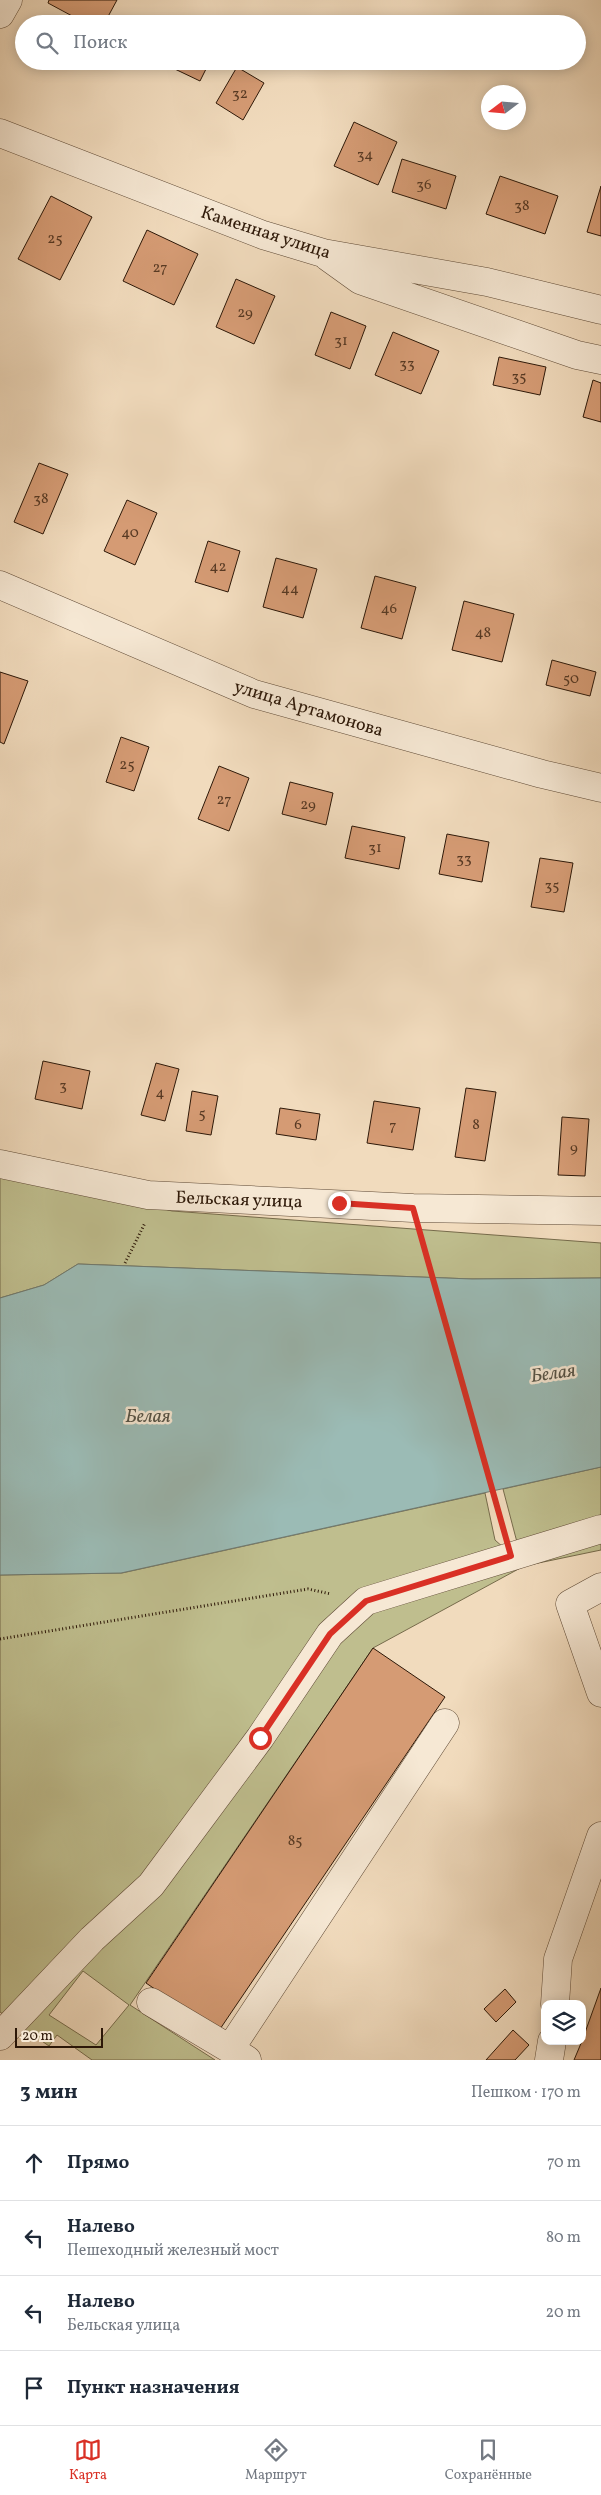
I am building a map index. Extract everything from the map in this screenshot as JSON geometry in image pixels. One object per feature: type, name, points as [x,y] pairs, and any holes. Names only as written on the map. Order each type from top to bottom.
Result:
[{"type":"street","points":[[0,14],[8,0]]},
{"type":"street","name":"Каменная улица","points":[[0,133],[263,235],[323,253],[488,282],[601,310]]},
{"type":"street","points":[[323,253],[360,280],[577,356],[601,360]]},
{"type":"street","name":"улица Артамонова","points":[[0,585],[254,694],[542,774],[601,788]]},
{"type":"street","name":"Бельская улица","points":[[0,1164],[148,1195],[413,1208],[601,1211]]},
{"type":"street","points":[[0,2036],[92,1938],[151,1885],[260,1738],[330,1634],[366,1601],[601,1529]]},
{"type":"street","points":[[601,1587],[570,1604],[601,1693]]},
{"type":"street","points":[[151,2002],[238,2055],[445,1723]]},
{"type":"street","points":[[555,2000],[558,1959],[601,1836]]},
{"type":"street","points":[[549,2060],[551,2045]]},
{"type":"path","points":[[125,1263],[145,1228],[148,1195]]},
{"type":"path","points":[[413,1208],[511,1556]]},
{"type":"path","points":[[0,1639],[308,1589],[366,1601]]},
{"type":"shaded area","points":[[0,1165],[172,1211],[601,1243],[601,1278],[472,1279],[78,1264],[44,1285],[0,1298]]},
{"type":"shaded area","points":[[601,1467],[601,1550],[524,1566],[373,1648],[130,2005],[215,2060],[92,2060],[57,2035],[49,2046],[0,2012],[0,1575],[122,1573],[485,1493],[495,1540],[523,1565],[503,1489]],"holes":[[[83,1971],[129,2005],[96,2045],[49,2015]]]},
{"type":"water","name":"Белая","points":[[78,1264],[472,1279],[601,1278],[601,1467],[121,1573],[0,1575],[0,1298],[44,1285]]},
{"type":"building","points":[[49,0],[117,0],[109,15],[70,15],[48,3]]},
{"type":"building","points":[[177,70],[206,70],[200,81]]},
{"type":"building","points":[[235,70],[242,70],[264,83],[243,120],[216,103]]},
{"type":"building","points":[[354,122],[397,142],[378,185],[334,166]]},
{"type":"building","points":[[402,159],[456,176],[446,209],[392,192]]},
{"type":"building","points":[[500,176],[558,196],[545,234],[486,214]]},
{"type":"building","points":[[601,186],[601,236],[587,232]]},
{"type":"building","points":[[51,196],[92,217],[60,280],[18,259]]},
{"type":"building","points":[[147,230],[198,254],[174,305],[123,281]]},
{"type":"building","points":[[236,279],[275,296],[254,344],[216,327]]},
{"type":"building","points":[[331,312],[366,326],[350,369],[315,355]]},
{"type":"building","points":[[393,332],[439,351],[421,394],[375,375]]},
{"type":"building","points":[[499,357],[546,367],[540,395],[493,385]]},
{"type":"building","points":[[593,380],[601,383],[601,422],[583,417]]},
{"type":"building","points":[[39,463],[68,474],[43,534],[14,522]]},
{"type":"building","points":[[127,500],[157,513],[135,565],[104,551]]},
{"type":"building","points":[[208,541],[240,551],[228,592],[195,582]]},
{"type":"building","points":[[276,558],[317,569],[303,618],[263,607]]},
{"type":"building","points":[[375,576],[416,587],[402,639],[361,628]]},
{"type":"building","points":[[464,601],[514,614],[502,662],[452,650]]},
{"type":"building","points":[[552,660],[596,672],[590,696],[546,685]]},
{"type":"building","points":[[0,672],[28,681],[4,744],[0,742]]},
{"type":"building","points":[[121,737],[149,747],[134,791],[106,782]]},
{"type":"building","points":[[219,766],[249,778],[229,831],[198,819]]},
{"type":"building","points":[[290,782],[333,793],[326,825],[282,814]]},
{"type":"building","points":[[352,826],[405,837],[399,869],[345,858]]},
{"type":"building","points":[[447,834],[489,842],[482,882],[439,874]]},
{"type":"building","points":[[540,858],[573,863],[564,912],[531,907]]},
{"type":"building","points":[[43,1061],[90,1071],[82,1109],[35,1099]]},
{"type":"building","points":[[156,1063],[179,1069],[165,1121],[141,1115]]},
{"type":"building","points":[[466,1088],[496,1092],[485,1161],[455,1157]]},
{"type":"building","points":[[192,1091],[218,1096],[211,1135],[186,1131]]},
{"type":"building","points":[[374,1101],[420,1108],[413,1150],[367,1143]]},
{"type":"building","points":[[280,1108],[320,1114],[316,1140],[276,1134]]},
{"type":"building","points":[[562,1117],[589,1119],[585,1176],[558,1175]]},
{"type":"building","points":[[373,1648],[445,1697],[218,2032],[146,1983]]},
{"type":"building","points":[[601,1988],[601,2060],[574,2060],[580,2045],[586,2045],[586,2030]]},
{"type":"building","points":[[505,1989],[516,2002],[496,2022],[484,2009]]},
{"type":"building","points":[[513,2030],[529,2045],[515,2060],[486,2060]]},
{"type":"route","points":[[260,1738],[330,1634],[366,1601],[511,1556],[413,1208],[339,1203]]}]
